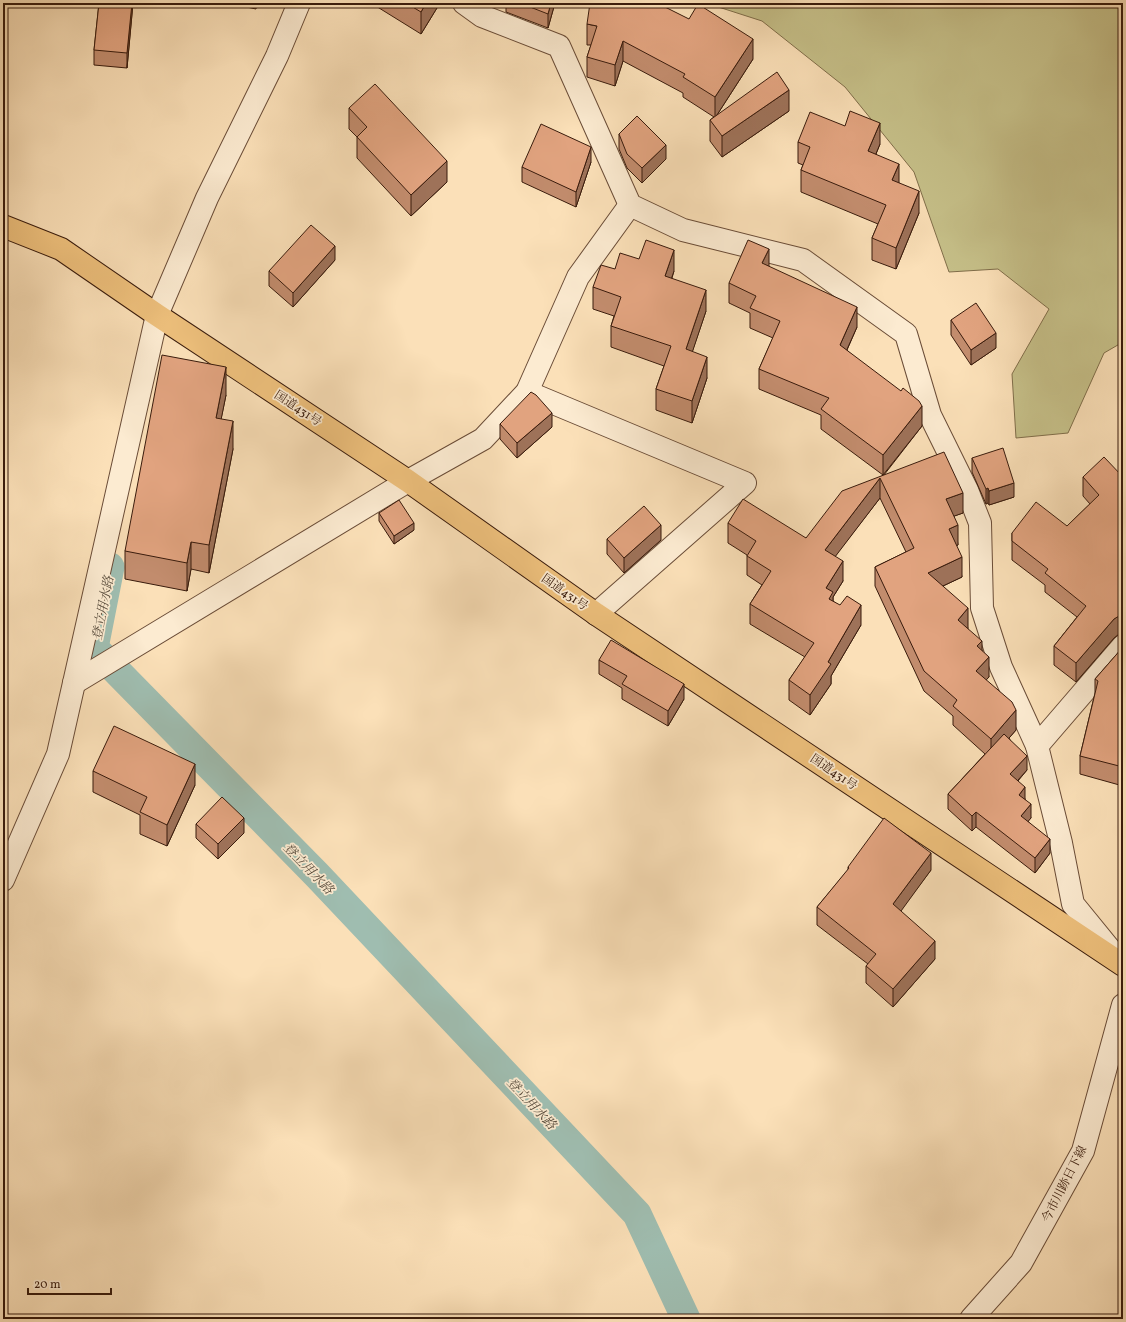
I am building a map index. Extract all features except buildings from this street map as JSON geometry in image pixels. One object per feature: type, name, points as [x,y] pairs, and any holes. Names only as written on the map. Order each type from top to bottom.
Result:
[{"type":"highway","name":"国道431号","points":[[3,226],[61,249],[157,315],[408,481],[596,614],[1123,965]]},
{"type":"street","points":[[3,880],[58,754],[157,315],[207,198],[277,56],[299,3]]},
{"type":"street","points":[[464,3],[482,16],[559,46],[630,205],[683,230],[803,260],[906,334],[930,415],[967,490],[980,523],[982,608],[1001,667],[1037,746],[1061,843],[1073,904],[1123,965],[1123,974]]},
{"type":"street","points":[[74,683],[408,481],[483,438],[527,392],[578,277],[630,205]]},
{"type":"street","points":[[527,392],[746,483],[596,614]]},
{"type":"street","points":[[1037,746],[1123,646]]},
{"type":"street","name":"今市川跡日下線","points":[[971,1319],[1021,1264],[1083,1151],[1123,1005]]},
{"type":"shaded area","points":[[706,3],[1123,3],[1123,342],[1104,353],[1068,433],[1016,438],[1012,374],[1049,309],[998,269],[949,272],[914,172],[845,87],[762,21]]},
{"type":"waterway","name":"登立用水路","points":[[110,567],[94,648],[317,875],[637,1214],[686,1319]]}]
